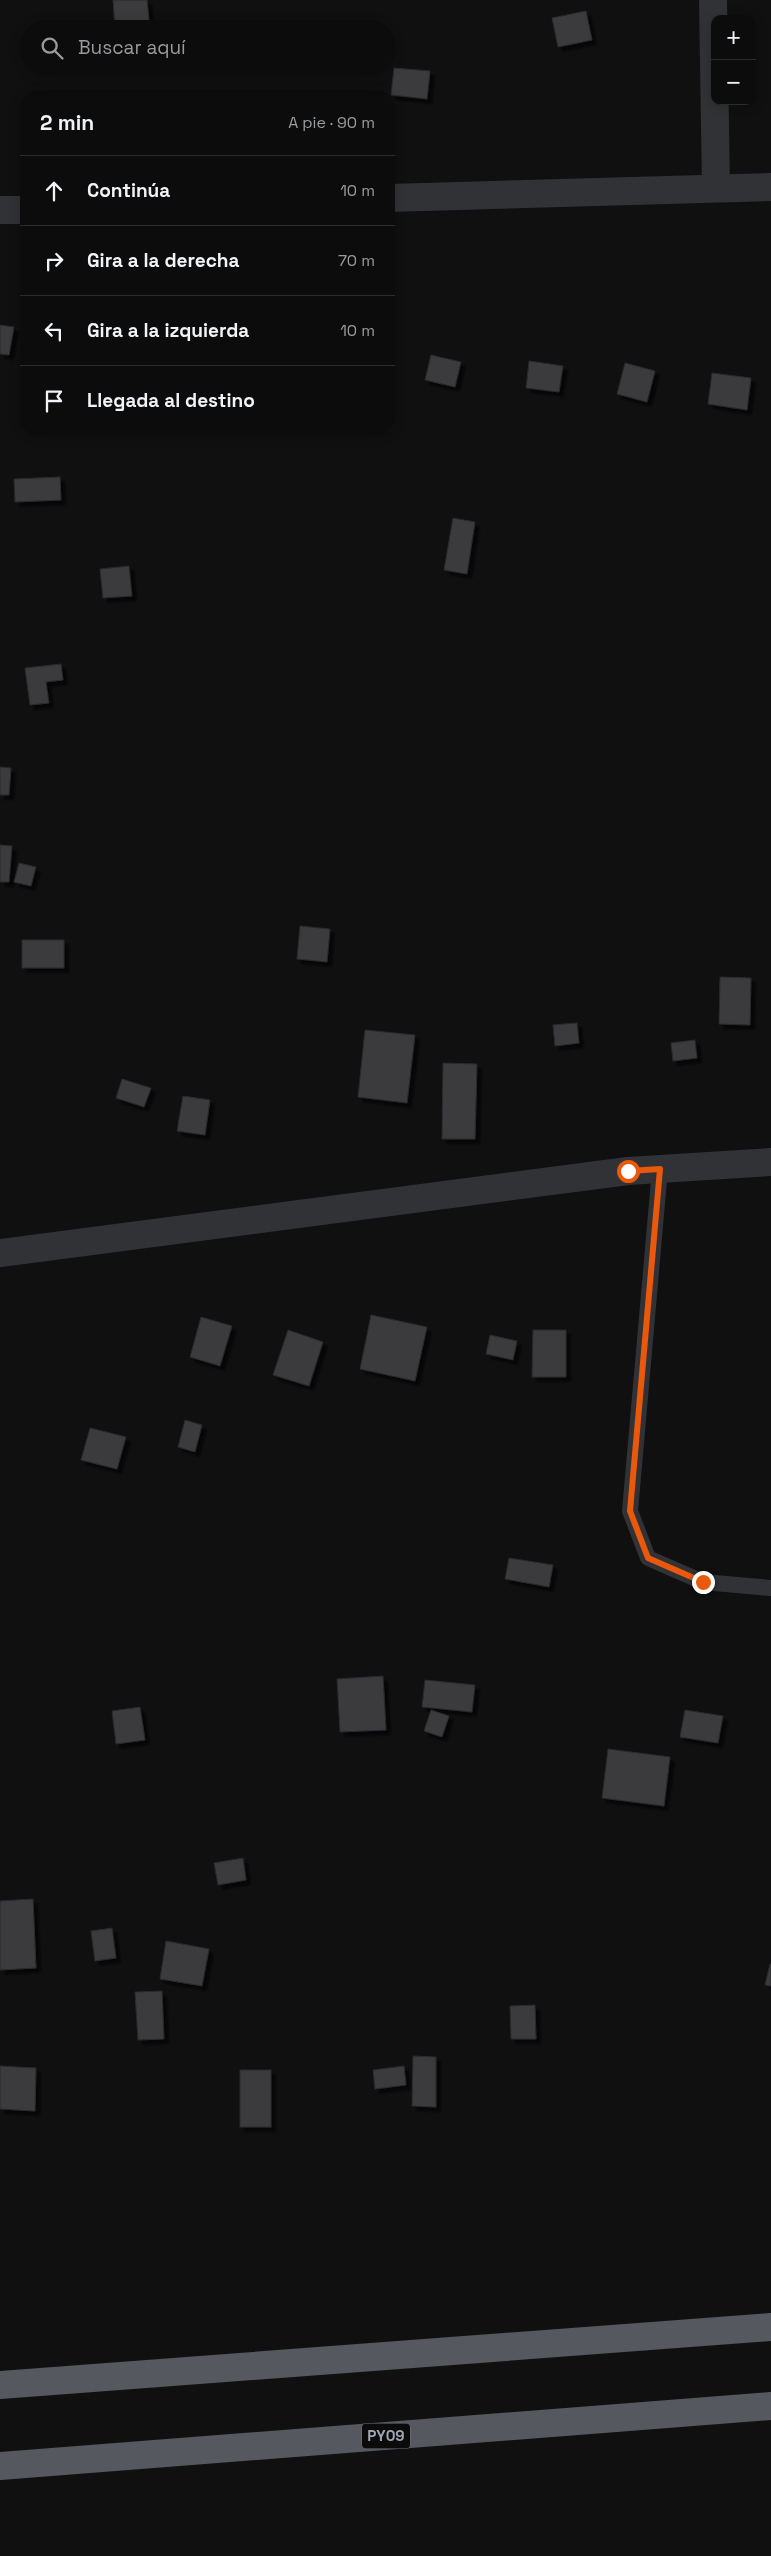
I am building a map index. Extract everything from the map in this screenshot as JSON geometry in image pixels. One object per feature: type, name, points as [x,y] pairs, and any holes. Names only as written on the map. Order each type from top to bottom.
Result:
[{"type":"highway","points":[[0,2385],[771,2327]]},
{"type":"highway","name":"PY09","points":[[0,2466],[771,2406]]},
{"type":"street","points":[[713,0],[716,188]]},
{"type":"street","points":[[395,198],[771,187]]},
{"type":"street","points":[[0,210],[20,210]]},
{"type":"street","points":[[0,1252],[660,1169],[771,1162]]},
{"type":"lane","points":[[660,1169],[630,1511],[648,1558],[703,1582],[771,1588]]},
{"type":"building","points":[[113,0],[147,0],[149,20],[114,20]]},
{"type":"building","points":[[586,11],[592,40],[558,47],[552,18]]},
{"type":"building","points":[[395,68],[430,71],[427,99],[395,95],[395,90],[392,90]]},
{"type":"building","points":[[0,325],[14,327],[9,355],[0,354]]},
{"type":"building","points":[[431,355],[461,362],[455,387],[425,380]]},
{"type":"building","points":[[529,361],[563,366],[559,392],[526,388]]},
{"type":"building","points":[[625,363],[655,371],[647,402],[617,394]]},
{"type":"building","points":[[712,373],[751,378],[747,410],[708,404]]},
{"type":"building","points":[[60,477],[61,500],[15,502],[14,479]]},
{"type":"building","points":[[453,518],[475,522],[467,574],[444,570]]},
{"type":"building","points":[[129,566],[132,596],[103,598],[100,569]]},
{"type":"building","points":[[61,664],[63,680],[46,682],[49,703],[30,705],[25,668]]},
{"type":"building","points":[[0,767],[11,768],[9,795],[0,795]]},
{"type":"building","points":[[0,845],[12,846],[9,882],[0,882]]},
{"type":"building","points":[[19,863],[36,867],[31,886],[14,882]]},
{"type":"building","points":[[300,926],[330,929],[327,962],[297,959]]},
{"type":"building","points":[[22,940],[64,940],[64,968],[22,968]]},
{"type":"building","points":[[720,977],[751,978],[750,1025],[719,1024]]},
{"type":"building","points":[[577,1023],[579,1043],[555,1046],[553,1025]]},
{"type":"building","points":[[365,1030],[415,1035],[407,1103],[358,1097]]},
{"type":"building","points":[[695,1040],[697,1058],[673,1061],[671,1043]]},
{"type":"building","points":[[443,1063],[477,1064],[475,1139],[442,1139]]},
{"type":"building","points":[[122,1079],[151,1088],[144,1107],[116,1098]]},
{"type":"building","points":[[183,1096],[210,1100],[205,1135],[177,1131]]},
{"type":"building","points":[[371,1315],[427,1327],[415,1381],[360,1369]]},
{"type":"building","points":[[201,1317],[232,1326],[220,1366],[190,1357]]},
{"type":"building","points":[[288,1330],[323,1342],[309,1386],[273,1375]]},
{"type":"building","points":[[533,1330],[566,1330],[566,1377],[532,1377]]},
{"type":"building","points":[[490,1335],[517,1341],[513,1360],[486,1354]]},
{"type":"building","points":[[185,1420],[202,1425],[195,1452],[178,1447]]},
{"type":"building","points":[[90,1428],[126,1437],[117,1469],[81,1460]]},
{"type":"building","points":[[509,1558],[553,1565],[549,1587],[505,1579]]},
{"type":"building","points":[[383,1676],[386,1730],[340,1732],[337,1679]]},
{"type":"building","points":[[425,1680],[475,1685],[472,1712],[422,1707]]},
{"type":"building","points":[[140,1707],[145,1740],[116,1744],[112,1711]]},
{"type":"building","points":[[431,1710],[449,1716],[442,1737],[424,1731]]},
{"type":"building","points":[[685,1710],[723,1716],[718,1743],[680,1737]]},
{"type":"building","points":[[608,1749],[670,1757],[664,1806],[602,1798]]},
{"type":"building","points":[[243,1858],[246,1880],[218,1885],[214,1863]]},
{"type":"building","points":[[33,1899],[36,1968],[0,1970],[0,1901]]},
{"type":"building","points":[[112,1928],[116,1958],[95,1961],[91,1931]]},
{"type":"building","points":[[166,1941],[209,1949],[202,1986],[160,1979]]},
{"type":"building","points":[[771,1964],[771,1986],[765,1985]]},
{"type":"building","points":[[162,1991],[164,2039],[138,2040],[135,1992]]},
{"type":"building","points":[[535,2005],[536,2039],[511,2039],[510,2006]]},
{"type":"building","points":[[413,2056],[436,2057],[436,2107],[412,2106]]},
{"type":"building","points":[[0,2066],[36,2068],[35,2111],[0,2109]]},
{"type":"building","points":[[404,2066],[406,2085],[375,2089],[373,2070]]},
{"type":"building","points":[[240,2070],[271,2070],[271,2127],[240,2127]]},
{"type":"route","points":[[628,1171],[660,1169],[630,1511],[648,1558],[703,1582]]}]
